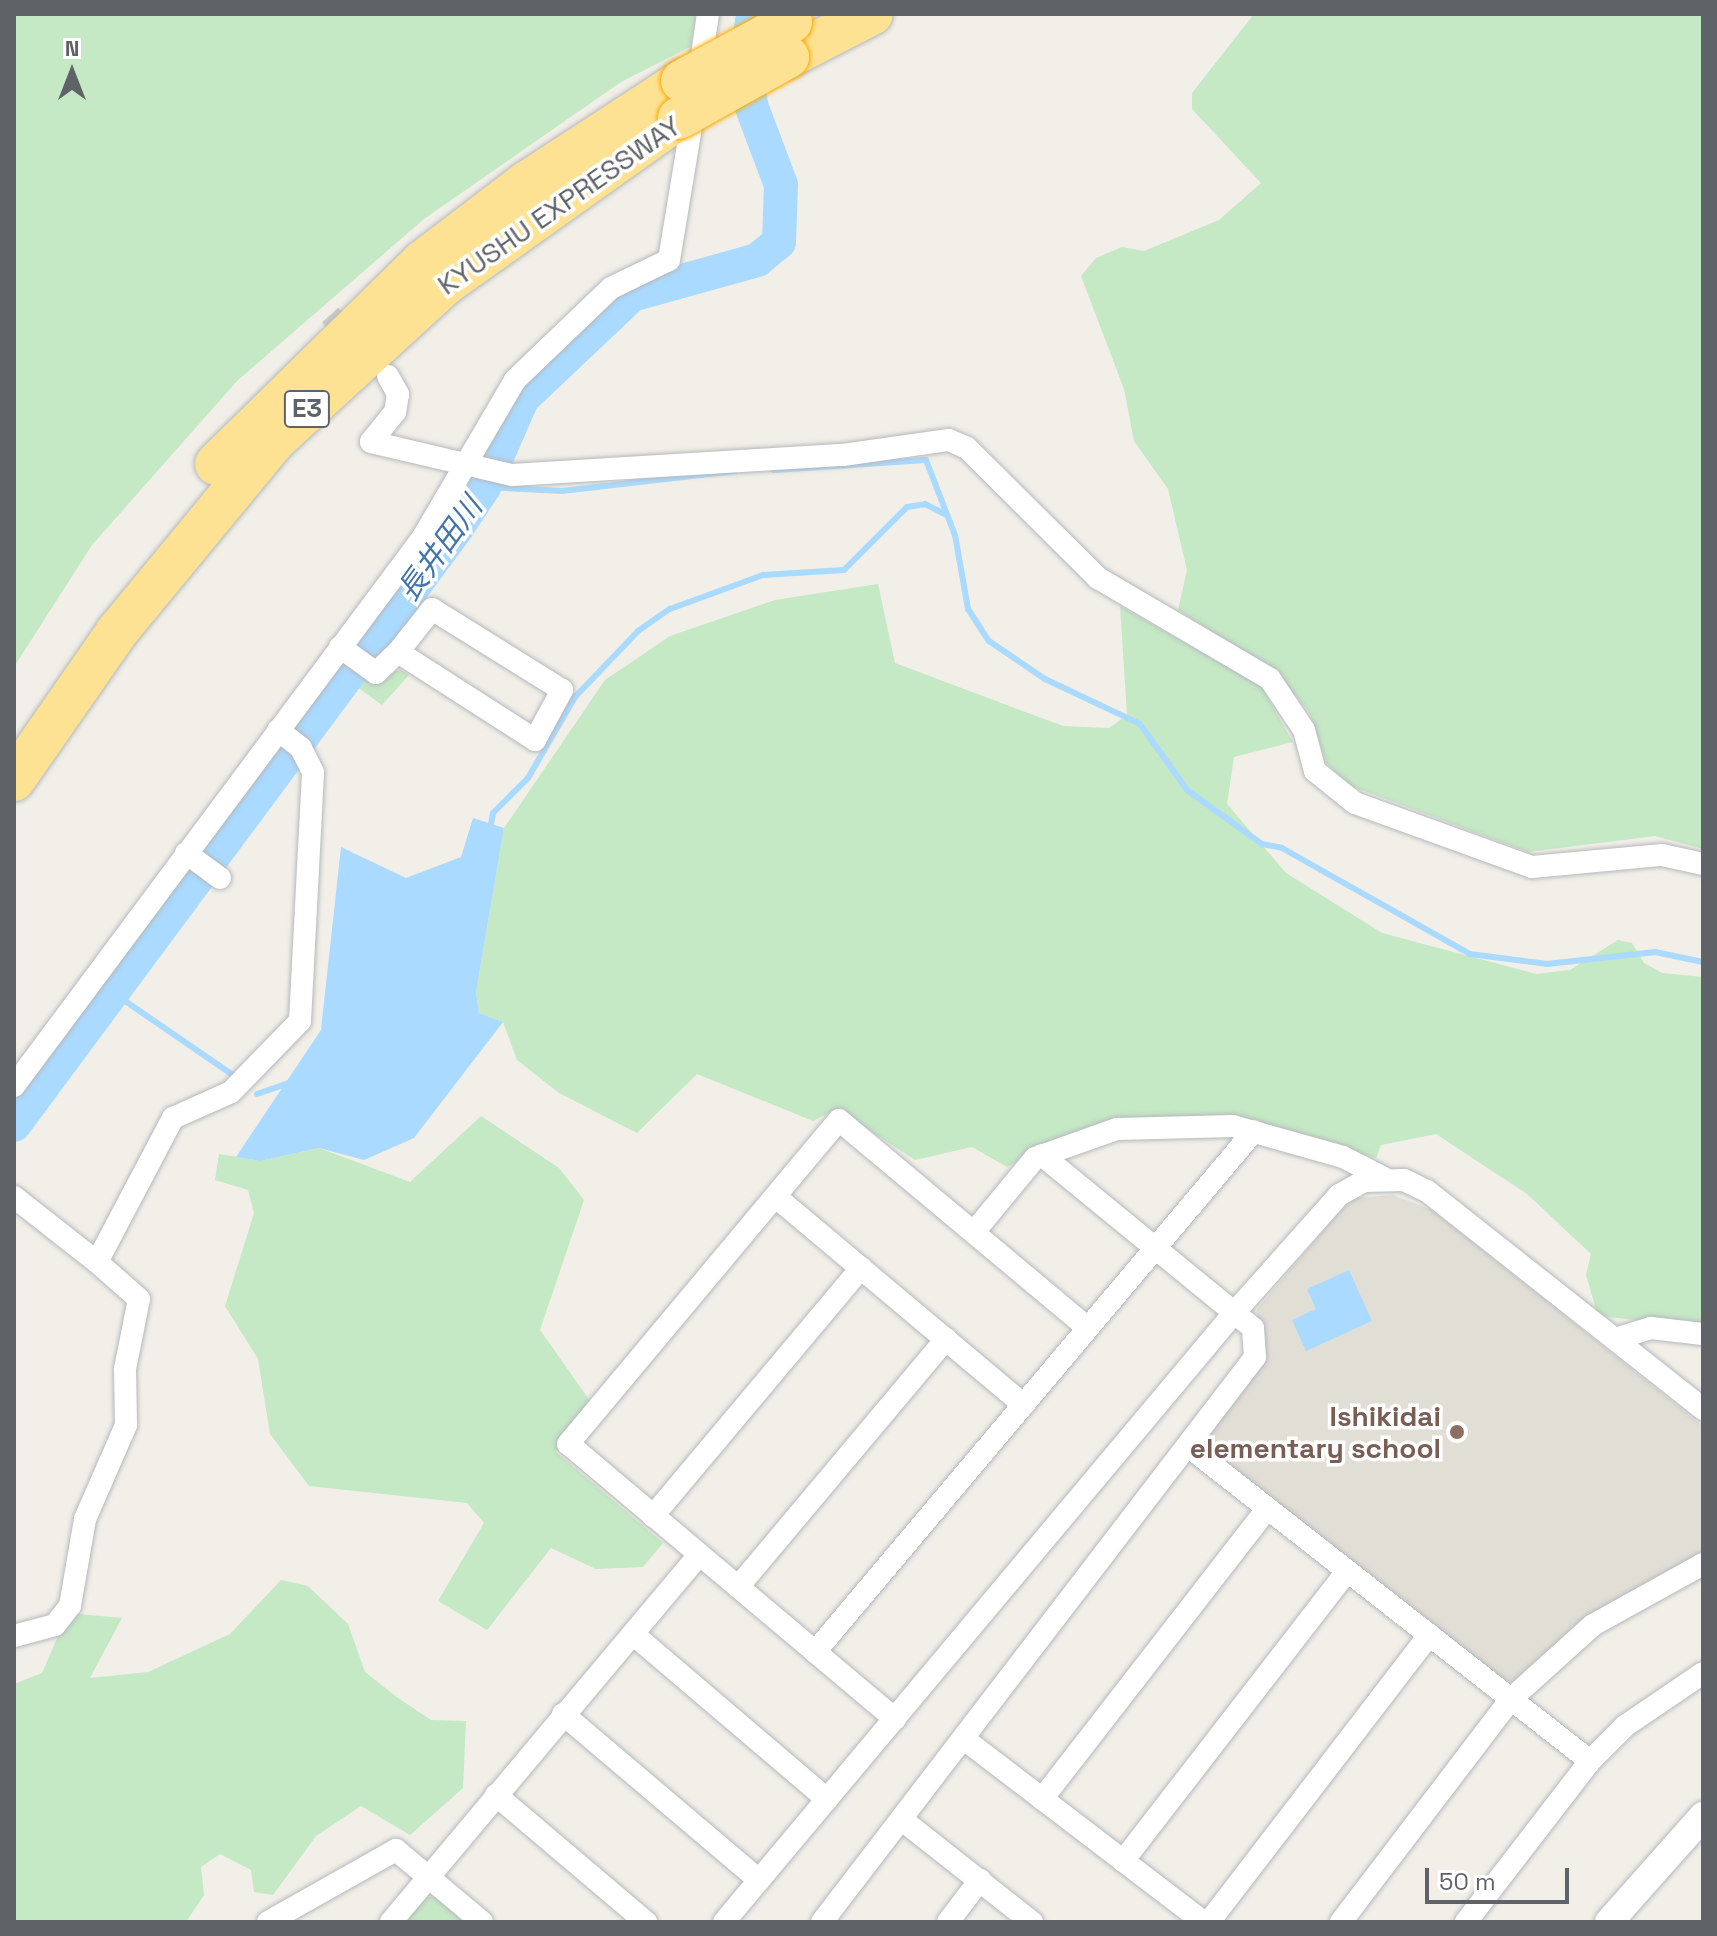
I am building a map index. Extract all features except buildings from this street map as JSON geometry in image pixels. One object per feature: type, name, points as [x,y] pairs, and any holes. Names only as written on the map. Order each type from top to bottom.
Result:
[{"type":"highway","name":"KYUSHU EXPRESSWAY","points":[[14,729],[175,511],[326,348],[527,182],[680,100],[795,31],[872,14]]},
{"type":"highway","name":"KYUSHU EXPRESSWAY","points":[[14,780],[116,633],[274,441],[444,285],[680,100]]},
{"type":"street","points":[[14,1086],[186,853],[289,739],[350,654],[472,462],[515,380],[611,288],[669,260],[708,14]]},
{"type":"street","points":[[388,376],[398,394],[395,412],[371,442],[472,462],[512,475],[843,455],[949,440],[967,448],[1098,578],[1270,679],[1304,730],[1315,771],[1355,803],[1532,867],[1662,855],[1703,864]]},
{"type":"street","points":[[350,654],[376,673],[398,652],[432,609],[562,690],[535,740],[398,652]]},
{"type":"street","points":[[97,1262],[173,1118],[231,1092],[300,1021],[313,772],[289,739]]},
{"type":"street","points":[[186,853],[220,878]]},
{"type":"street","points":[[895,1719],[568,1444],[839,1120],[1088,1328]]},
{"type":"street","points":[[974,1232],[1042,1155],[1117,1129],[1254,1131],[1427,1191],[1703,1409]]},
{"type":"street","points":[[815,1652],[1254,1131]]},
{"type":"street","points":[[822,1922],[1255,1357],[1253,1328],[1042,1155]]},
{"type":"street","points":[[724,1922],[1234,1313],[1339,1195],[1385,1178]]},
{"type":"street","points":[[14,1197],[139,1299],[125,1369],[126,1425],[85,1519],[70,1606],[55,1625],[14,1636]]},
{"type":"street","points":[[776,1197],[1023,1404]]},
{"type":"street","points":[[653,1516],[861,1268]]},
{"type":"street","points":[[1615,1339],[1651,1328],[1703,1334]]},
{"type":"street","points":[[738,1587],[946,1339]]},
{"type":"street","points":[[1188,1446],[1590,1761]]},
{"type":"street","points":[[1042,1799],[1267,1509]]},
{"type":"street","points":[[391,1922],[699,1555]]},
{"type":"street","points":[[1341,1922],[1511,1699],[1593,1625],[1703,1564]]},
{"type":"street","points":[[1123,1861],[1347,1571]]},
{"type":"street","points":[[633,1634],[827,1799]]},
{"type":"street","points":[[1209,1922],[1429,1635]]},
{"type":"street","points":[[1466,1922],[1590,1761],[1625,1726],[1703,1673]]},
{"type":"street","points":[[563,1714],[759,1880]]},
{"type":"street","points":[[964,1739],[1203,1922]]},
{"type":"street","points":[[496,1795],[646,1922]]},
{"type":"street","points":[[1609,1922],[1703,1816]]},
{"type":"street","points":[[901,1819],[1032,1922]]},
{"type":"street","points":[[268,1922],[396,1850],[482,1922]]},
{"type":"street","points":[[948,1922],[980,1880]]},
{"type":"shaded area","name":"Ishikidai elementary school","points":[[1393,1195],[1432,1210],[1703,1426],[1703,1555],[1611,1602],[1518,1681],[1505,1681],[1205,1450],[1205,1438],[1262,1365],[1257,1309],[1342,1209],[1356,1198]]},
{"type":"green space","points":[[14,14],[696,14],[690,47],[621,82],[424,219],[237,381],[92,545],[14,667]]},
{"type":"green space","points":[[1254,14],[1703,14],[1703,849],[1655,836],[1528,852],[1348,785],[1326,762],[1310,714],[1278,673],[1178,610],[1187,570],[1168,489],[1134,441],[1124,389],[1081,276],[1096,258],[1122,247],[1144,251],[1219,220],[1261,183],[1192,109],[1192,93]]},
{"type":"green space","points":[[878,584],[895,663],[1063,726],[1109,728],[1127,715],[1120,606],[1261,686],[1293,742],[1234,757],[1227,804],[1286,873],[1382,933],[1536,974],[1570,970],[1618,940],[1632,943],[1644,963],[1662,973],[1703,977],[1703,1327],[1598,1316],[1586,1275],[1591,1254],[1527,1194],[1436,1134],[1381,1145],[1376,1158],[1287,1133],[1205,1123],[1048,1144],[1007,1167],[972,1147],[915,1160],[837,1109],[813,1121],[697,1074],[637,1133],[559,1093],[517,1060],[503,1022],[479,1013],[476,992],[504,828],[605,680],[670,636],[775,600]]},
{"type":"green space","points":[[401,670],[409,675],[382,705],[357,687],[362,678]]},
{"type":"green space","points":[[481,1116],[559,1168],[584,1200],[540,1330],[593,1405],[556,1452],[663,1543],[643,1567],[596,1569],[551,1548],[487,1630],[438,1601],[484,1523],[467,1503],[309,1486],[270,1434],[258,1359],[225,1306],[254,1213],[248,1190],[215,1180],[219,1154],[260,1161],[319,1148],[410,1182]]},
{"type":"green space","points":[[281,1580],[308,1586],[348,1624],[365,1672],[398,1698],[431,1720],[466,1721],[463,1788],[410,1835],[361,1806],[316,1836],[273,1895],[254,1892],[251,1870],[220,1854],[201,1867],[204,1895],[186,1922],[14,1922],[14,1684],[42,1673],[68,1613],[122,1618],[90,1678],[148,1672],[230,1634]]},
{"type":"green space","points":[[427,1897],[438,1897],[468,1922],[405,1922]]},
{"type":"water","points":[[473,818],[504,828],[476,992],[479,1013],[503,1022],[414,1138],[364,1160],[319,1148],[260,1161],[236,1157],[321,1030],[341,847],[406,878],[461,857]]},
{"type":"water","points":[[1349,1270],[1372,1321],[1306,1351],[1292,1320],[1316,1309],[1307,1289]]},
{"type":"waterway","name":"長井田川","points":[[14,1125],[457,528],[484,487],[522,399],[632,295],[757,260],[779,242],[781,185],[751,105],[746,63],[753,14]]},
{"type":"waterway","points":[[774,470],[926,460],[955,535],[968,609],[989,641],[1045,679],[1140,724],[1187,790],[1262,844],[1282,848],[1470,954],[1547,964],[1655,952],[1703,962]]},
{"type":"waterway","points":[[484,487],[562,491],[735,471]]},
{"type":"waterway","points":[[490,829],[493,813],[528,778],[575,697],[638,631],[670,609],[763,575],[844,570],[907,507],[925,504],[945,514]]},
{"type":"waterway","points":[[112,992],[234,1076]]},
{"type":"waterway","points":[[257,1094],[292,1082]]},
{"type":"tunnel","points":[[330,315],[354,341]]},
{"type":"place","name":"Ishikidai elementary school","points":[[1457,1432]]}]
